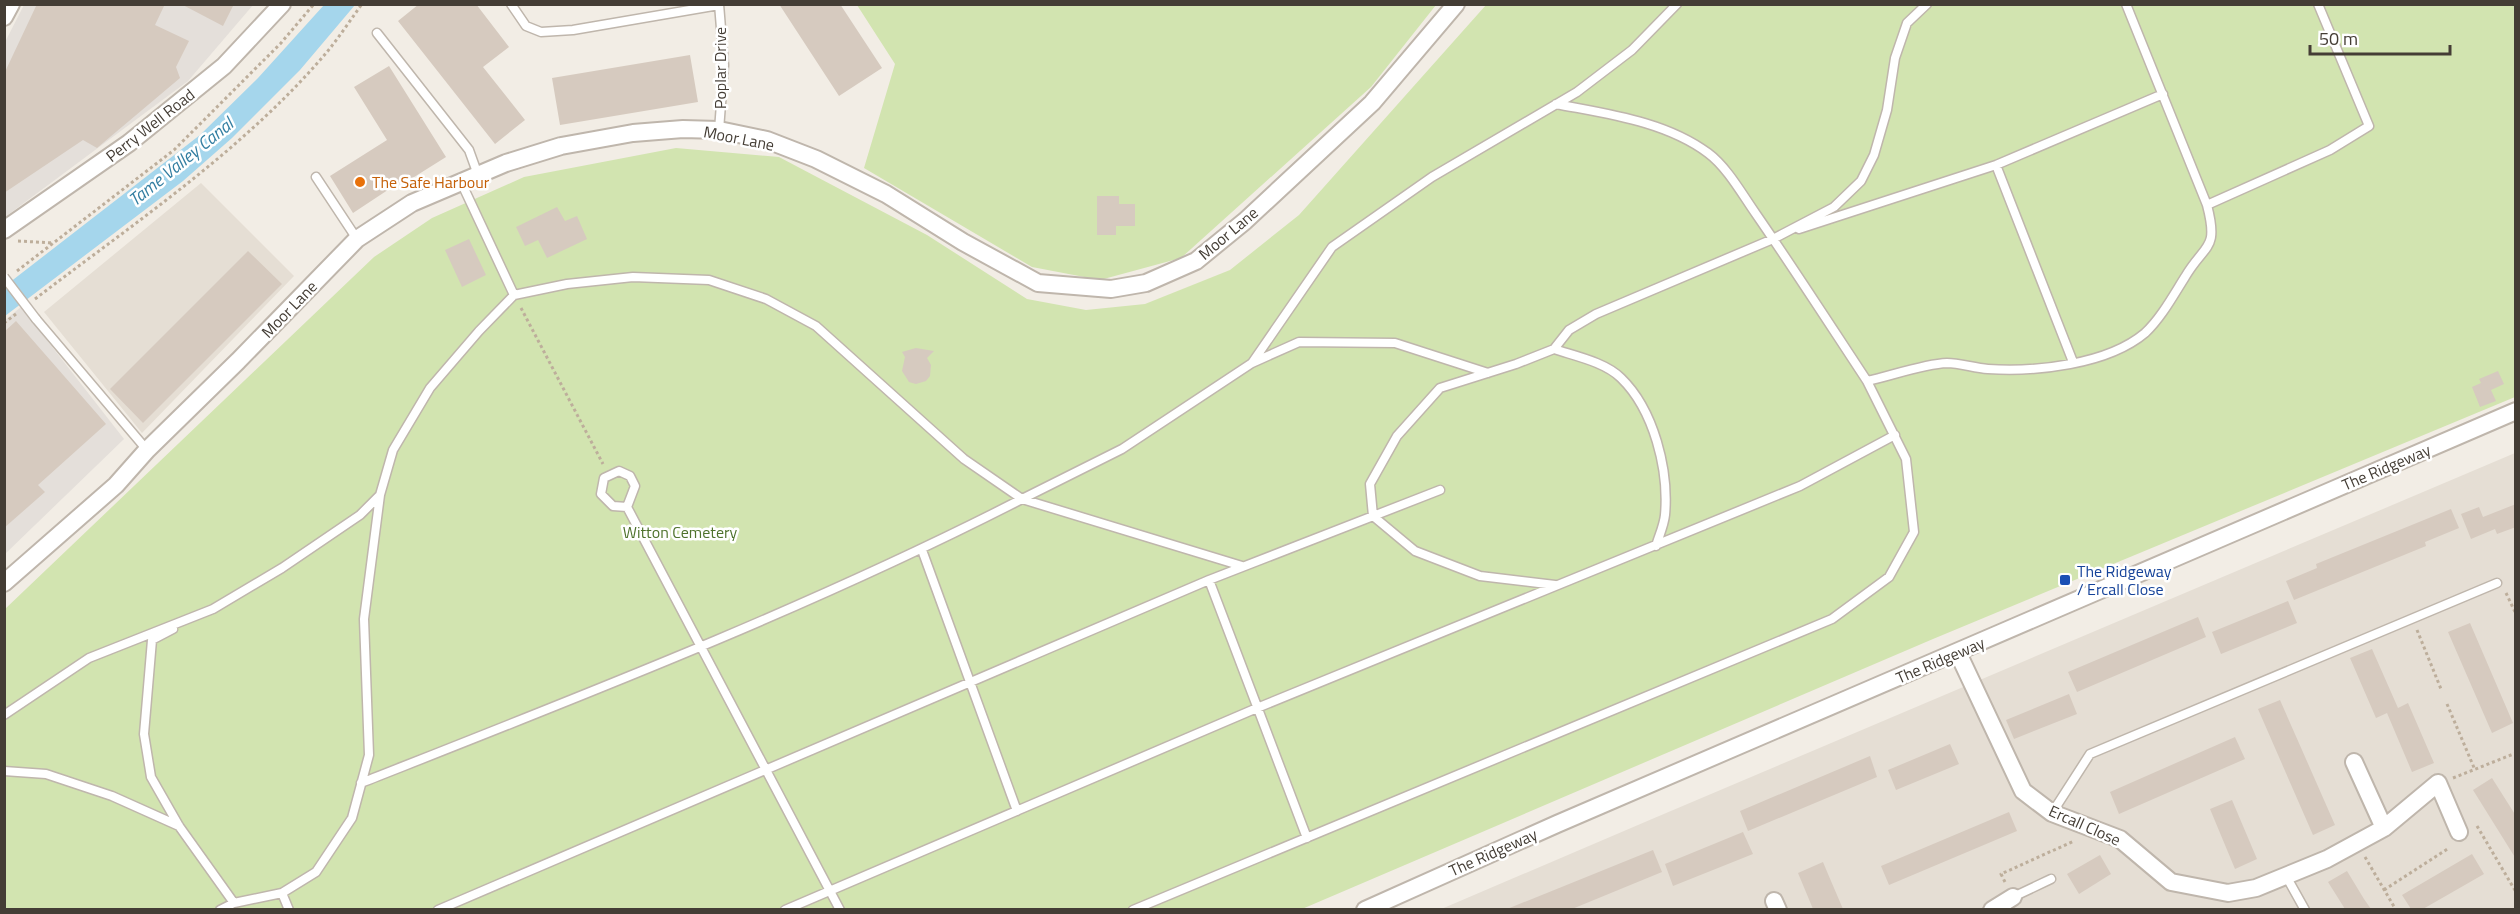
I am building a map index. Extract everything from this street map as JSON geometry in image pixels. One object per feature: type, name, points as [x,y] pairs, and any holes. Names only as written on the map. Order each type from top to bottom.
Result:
[{"type":"street","points":[[4,17],[11,4]]},
{"type":"street","name":"Perry Well Road","points":[[9,235],[224,66],[282,4]]},
{"type":"street","name":"Moor Lane","points":[[4,584],[116,485],[147,450],[357,239],[412,203],[478,175],[561,146],[633,133],[683,129],[719,130],[767,140],[816,159],[886,194],[963,242],[1038,283],[1111,289],[1146,283],[1196,261],[1212,248],[1372,103],[1456,4]]},
{"type":"street","name":"The Ridgeway","points":[[1365,909],[2516,411]]},
{"type":"street","name":"Ercall Close","points":[[1958,653],[2023,791],[2052,813],[2120,839],[2171,882],[2228,893],[2256,888],[2327,859],[2384,828],[2438,783]]},
{"type":"street","points":[[2354,762],[2384,828]]},
{"type":"street","points":[[2438,783],[2456,824]]},
{"type":"street","points":[[1992,909],[2013,897]]},
{"type":"lane","name":"Poplar Drive","points":[[512,4],[526,26],[541,32],[573,30],[719,5],[724,65],[719,130]]},
{"type":"lane","points":[[1252,363],[1332,247],[1432,177],[1577,92],[1632,50],[1677,4]]},
{"type":"lane","points":[[1556,585],[1480,576],[1469,572],[1415,551],[1373,516],[1370,484],[1397,436],[1440,388],[1554,349],[1569,330],[1596,314],[1773,238],[1834,207],[1861,181],[1874,155],[1887,110],[1895,58],[1907,23],[1927,4]]},
{"type":"lane","points":[[1867,381],[1947,363],[1987,369],[2027,369],[2095,359],[2145,333],[2166,308],[2190,269],[2209,247],[2213,236],[2207,205],[2126,4]]},
{"type":"lane","points":[[2207,205],[2330,150],[2369,126],[2318,4]]},
{"type":"lane","points":[[377,33],[463,142],[478,175]]},
{"type":"lane","points":[[1773,238],[1996,165],[2163,94]]},
{"type":"lane","points":[[1132,909],[1832,620],[1889,577],[1914,532],[1906,459],[1867,381],[1773,238],[1734,183],[1709,153],[1684,140],[1631,119],[1556,104]]},
{"type":"lane","points":[[1996,165],[2073,362]]},
{"type":"lane","points":[[316,177],[357,239]]},
{"type":"lane","points":[[460,183],[514,295]]},
{"type":"lane","points":[[4,277],[36,319],[147,450]]},
{"type":"lane","points":[[220,909],[234,903],[282,893],[316,872],[352,818],[369,755],[364,619],[380,495],[393,450],[430,388],[479,331],[514,295],[567,284],[633,277],[710,280],[766,299],[816,326],[964,459],[1022,499],[1243,566]]},
{"type":"lane","points":[[361,783],[700,645],[922,550],[1122,449],[1252,363],[1299,342],[1395,343],[1488,373]]},
{"type":"lane","points":[[1554,349],[1587,360],[1620,376],[1641,402],[1665,478],[1665,517],[1656,546]]},
{"type":"lane","points":[[785,909],[1257,708],[1800,486],[1895,435]]},
{"type":"lane","points":[[619,471],[633,480],[635,492],[627,507],[613,506],[603,499],[601,483],[608,474],[619,471]]},
{"type":"lane","points":[[438,909],[765,768],[970,684],[1209,580],[1440,490]]},
{"type":"lane","points":[[234,903],[179,826],[151,777],[144,734],[152,640],[213,609],[282,568],[360,515],[380,495]]},
{"type":"lane","points":[[627,507],[840,909]]},
{"type":"lane","points":[[922,550],[1017,811]]},
{"type":"lane","points":[[1209,580],[1307,838]]},
{"type":"lane","points":[[2052,813],[2090,754],[2497,583]]},
{"type":"lane","points":[[4,715],[89,658],[213,609]]},
{"type":"lane","points":[[4,771],[45,774],[112,796],[179,826]]},
{"type":"lane","points":[[2286,876],[2305,909]]},
{"type":"lane","points":[[2013,897],[2051,879]]},
{"type":"lane","points":[[282,893],[289,909]]},
{"type":"path","points":[[14,273],[174,150],[281,43],[314,4]]},
{"type":"path","points":[[32,301],[191,181],[257,122],[320,59],[362,4]]},
{"type":"path","points":[[9,235],[54,243]]},
{"type":"path","points":[[514,295],[608,474]]},
{"type":"path","points":[[4,323],[23,308]]},
{"type":"path","points":[[2497,583],[2501,581],[2516,614]]},
{"type":"path","points":[[2413,619],[2441,689]]},
{"type":"path","points":[[2447,704],[2475,770]]},
{"type":"path","points":[[2438,783],[2516,753]]},
{"type":"path","points":[[2384,890],[2450,849],[2445,841],[2456,824],[2474,821],[2516,892]]},
{"type":"path","points":[[2013,897],[2001,874],[2098,830]]},
{"type":"path","points":[[2356,843],[2396,909]]},
{"type":"shaded area","points":[[24,5],[253,5],[188,81],[5,217],[4,44]]},
{"type":"shaded area","points":[[201,183],[294,276],[142,433],[44,312]]},
{"type":"shaded area","points":[[21,307],[124,439],[5,554],[5,320]]},
{"type":"shaded area","points":[[2515,453],[2515,909],[1439,910],[1652,819]]},
{"type":"green space","points":[[857,5],[1436,5],[1371,87],[1181,258],[1100,280],[1032,267],[864,168],[895,64]]},
{"type":"green space","name":"Witton Cemetery","points":[[1486,5],[2515,5],[2515,397],[1933,639],[1302,909],[5,909],[4,610],[374,257],[432,218],[524,177],[676,148],[779,157],[927,235],[1027,299],[1086,310],[1145,304],[1230,270],[1299,215]]},
{"type":"water","name":"Tame Valley Canal","points":[[324,5],[355,5],[300,70],[232,138],[183,181],[5,316],[5,286],[200,135],[258,78]]},
{"type":"building","points":[[37,4],[165,4],[155,25],[189,41],[176,67],[180,78],[97,148],[83,140],[4,193],[4,74]]},
{"type":"building","points":[[181,4],[234,4],[223,26]]},
{"type":"building","points":[[419,4],[476,4],[509,47],[483,67],[525,120],[495,144],[398,21]]},
{"type":"building","points":[[779,4],[840,4],[882,68],[839,96]]},
{"type":"building","points":[[690,55],[698,102],[560,125],[552,78]]},
{"type":"building","points":[[389,66],[446,157],[411,179],[409,176],[353,213],[330,176],[387,140],[354,87]]},
{"type":"building","points":[[1097,196],[1119,196],[1119,204],[1135,204],[1135,226],[1116,226],[1116,235],[1097,235]]},
{"type":"building","points":[[557,207],[565,221],[577,216],[587,239],[547,258],[538,240],[525,246],[516,227]]},
{"type":"building","points":[[469,239],[486,275],[462,287],[445,250]]},
{"type":"building","points":[[248,251],[282,284],[143,423],[110,389]]},
{"type":"building","points":[[16,321],[106,424],[38,485],[45,492],[4,528],[4,332]]},
{"type":"building","points":[[916,348],[934,351],[927,358],[931,365],[930,376],[926,381],[916,384],[909,382],[902,371],[905,357],[902,352]]},
{"type":"building","points":[[2498,371],[2504,384],[2491,390],[2496,401],[2480,407],[2472,387],[2481,383],[2479,379]]},
{"type":"building","points":[[2516,504],[2516,527],[2497,534],[2495,529],[2471,539],[2461,514],[2479,507],[2483,517]]},
{"type":"building","points":[[2451,509],[2459,528],[2425,542],[2426,546],[2294,600],[2286,581],[2317,568],[2316,564]]},
{"type":"building","points":[[2288,601],[2297,623],[2221,654],[2212,632]]},
{"type":"building","points":[[2198,617],[2206,637],[2077,692],[2068,672]]},
{"type":"building","points":[[2470,623],[2513,723],[2492,733],[2448,632]]},
{"type":"building","points":[[2372,649],[2398,708],[2408,703],[2434,763],[2412,772],[2387,713],[2376,718],[2350,658]]},
{"type":"building","points":[[2069,694],[2077,714],[2014,739],[2006,720]]},
{"type":"building","points":[[2280,700],[2335,825],[2313,835],[2258,709]]},
{"type":"building","points":[[2235,737],[2245,759],[2119,814],[2110,792]]},
{"type":"building","points":[[1950,744],[1959,764],[1896,790],[1888,770]]},
{"type":"building","points":[[1870,756],[1877,777],[1748,831],[1740,811]]},
{"type":"building","points":[[2492,778],[2516,816],[2516,859],[2473,790]]},
{"type":"building","points":[[2232,800],[2257,859],[2235,869],[2210,809]]},
{"type":"building","points":[[2009,812],[2017,831],[1889,885],[1881,866]]},
{"type":"building","points":[[1743,832],[1753,854],[1673,886],[1665,864]]},
{"type":"building","points":[[1653,850],[1662,872],[1572,909],[1507,909]]},
{"type":"building","points":[[2472,854],[2484,874],[2423,909],[2411,909],[2402,895]]},
{"type":"building","points":[[2100,855],[2111,874],[2079,894],[2067,874]]},
{"type":"building","points":[[1823,862],[1843,909],[1813,909],[1798,873]]},
{"type":"building","points":[[2347,871],[2371,909],[2345,909],[2328,882]]},
{"type":"place","name":"The Safe Harbour","points":[[360,182]]},
{"type":"place","name":"The Ridgeway / Ercall Close","points":[[2065,580]]}]
